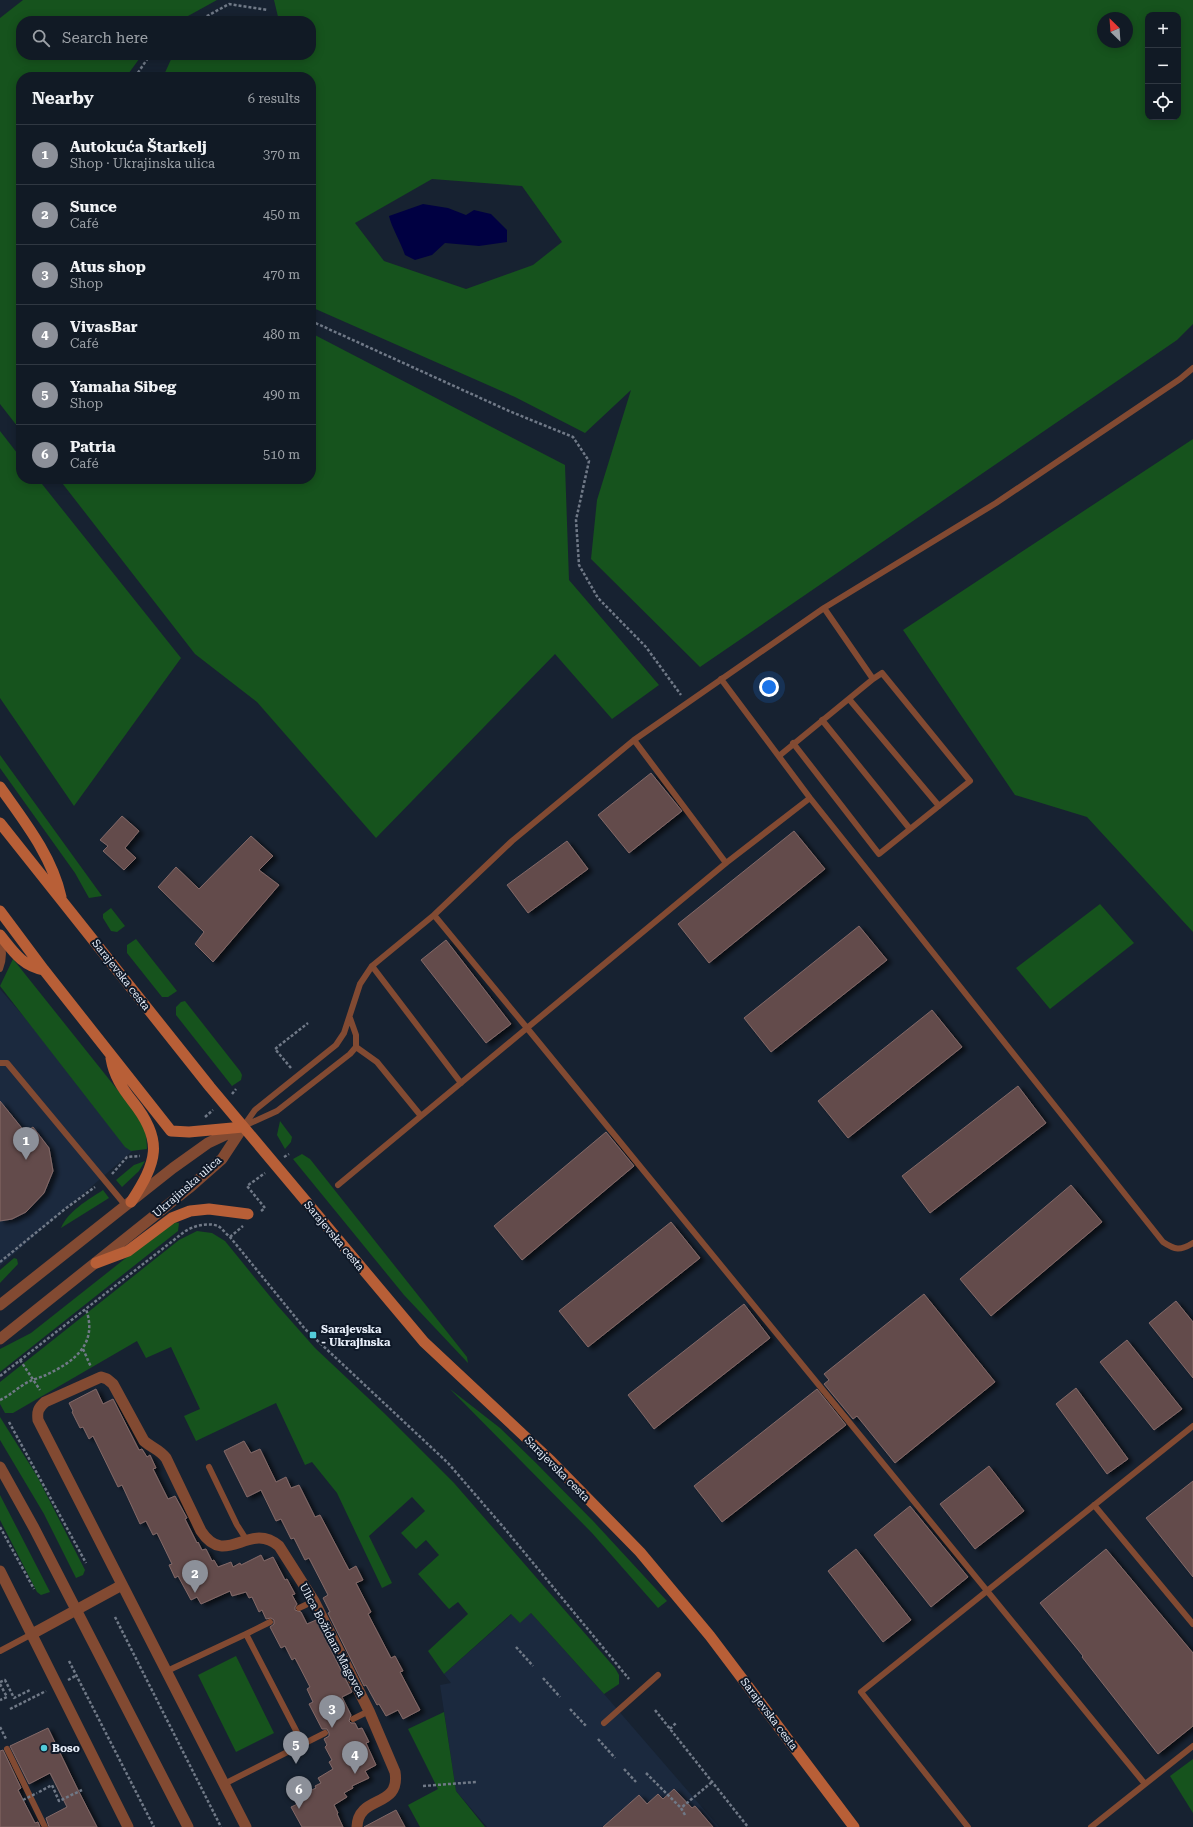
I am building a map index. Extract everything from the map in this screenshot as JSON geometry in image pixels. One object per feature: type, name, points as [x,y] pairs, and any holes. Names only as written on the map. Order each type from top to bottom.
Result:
[{"type":"main road","points":[[0,787],[38,843],[53,870],[61,900]]},
{"type":"main road","name":"Sarajevska cesta","points":[[0,823],[210,1087],[424,1342],[551,1461],[640,1552],[710,1636],[854,1827]]},
{"type":"main road","points":[[0,911],[44,970],[171,1131],[190,1132],[243,1127]]},
{"type":"main road","points":[[0,935],[20,959],[28,965],[44,970]]},
{"type":"main road","points":[[110,1054],[116,1077],[144,1116],[154,1141],[154,1154],[151,1164],[141,1186],[129,1204]]},
{"type":"main road","points":[[96,1262],[128,1251],[172,1218],[190,1211],[209,1209],[248,1214]]},
{"type":"street","name":"Ukrajinska ulica","points":[[0,1305],[173,1168],[208,1144],[243,1127]]},
{"type":"street","name":"Ukrajinska ulica","points":[[0,1339],[189,1188],[222,1159],[243,1127]]},
{"type":"street","name":"Ulica Božidara Magovca","points":[[246,1827],[38,1420],[37,1414],[40,1406],[45,1402],[101,1377],[107,1379],[113,1384],[144,1441],[150,1446],[160,1450],[166,1458],[201,1531],[207,1540],[224,1547],[246,1539],[260,1537],[273,1541],[279,1546],[314,1601],[369,1710],[392,1764],[396,1781],[395,1788],[390,1794],[364,1809],[358,1820],[357,1827]]},
{"type":"street","points":[[0,1467],[34,1528],[188,1827]]},
{"type":"street","points":[[0,1571],[128,1827]]},
{"type":"street","points":[[32,1634],[77,1611],[122,1585]]},
{"type":"lane","points":[[243,1127],[255,1110],[336,1044],[344,1033],[350,1018],[360,984],[372,966],[434,915],[512,841],[634,740],[824,608],[996,503],[1180,379],[1193,368]]},
{"type":"lane","points":[[824,608],[873,679]]},
{"type":"lane","points":[[779,756],[793,743],[882,673],[970,781],[879,854],[793,743]]},
{"type":"lane","points":[[721,679],[810,798],[1163,1242],[1174,1249],[1186,1248],[1193,1244]]},
{"type":"lane","points":[[849,699],[939,806]]},
{"type":"lane","points":[[822,720],[910,829]]},
{"type":"lane","points":[[634,740],[726,863]]},
{"type":"lane","points":[[338,1185],[726,863],[810,798]]},
{"type":"lane","points":[[434,915],[988,1590],[1145,1784]]},
{"type":"lane","points":[[0,935],[4,952],[0,970]]},
{"type":"lane","points":[[372,966],[461,1083]]},
{"type":"lane","points":[[243,1127],[277,1111],[343,1061],[356,1047],[356,1035],[350,1018]]},
{"type":"lane","points":[[356,1047],[377,1062],[421,1116]]},
{"type":"lane","points":[[0,1063],[7,1063],[104,1180],[129,1204]]},
{"type":"lane","points":[[968,1827],[861,1692],[1193,1426]]},
{"type":"lane","points":[[209,1467],[246,1539]]},
{"type":"lane","points":[[1094,1505],[1193,1624]]},
{"type":"lane","points":[[299,1608],[314,1601]]},
{"type":"lane","points":[[167,1671],[270,1622]]},
{"type":"lane","points":[[0,1651],[32,1634]]},
{"type":"lane","points":[[246,1634],[302,1744]]},
{"type":"lane","points":[[604,1723],[658,1675]]},
{"type":"lane","points":[[353,1719],[369,1710]]},
{"type":"lane","points":[[224,1784],[325,1733]]},
{"type":"lane","points":[[6,1746],[45,1827]]},
{"type":"lane","points":[[1091,1827],[1193,1746]]},
{"type":"path","points":[[207,16],[229,4],[268,10]]},
{"type":"path","points":[[138,72],[147,60]]},
{"type":"path","points":[[316,323],[509,411],[573,436],[589,461],[576,520],[579,565],[598,598],[646,648],[687,704]]},
{"type":"path","points":[[292,1070],[275,1048],[308,1023]]},
{"type":"path","points":[[265,1208],[247,1186],[289,1154]]},
{"type":"path","points":[[0,1262],[65,1209],[113,1174],[128,1158],[147,1155]]},
{"type":"path","points":[[0,1376],[190,1228],[206,1224],[218,1226],[230,1237],[304,1329],[448,1463],[629,1678]]},
{"type":"path","points":[[230,1237],[238,1230]]},
{"type":"path","points":[[0,1400],[7,1397],[24,1384],[61,1367],[78,1355],[87,1344],[88,1316],[86,1309]]},
{"type":"path","points":[[83,1349],[92,1372]]},
{"type":"path","points":[[20,1360],[41,1392]]},
{"type":"path","points":[[9,1422],[86,1563]]},
{"type":"path","points":[[0,1527],[34,1589]]},
{"type":"path","points":[[115,1617],[221,1827]]},
{"type":"path","points":[[516,1647],[533,1666]]},
{"type":"path","points":[[69,1661],[154,1827]]},
{"type":"path","points":[[543,1678],[560,1698]]},
{"type":"path","points":[[0,1700],[7,1697],[0,1683],[5,1680],[14,1698],[30,1690]]},
{"type":"path","points":[[10,1709],[49,1690]]},
{"type":"path","points":[[570,1709],[587,1727]]},
{"type":"path","points":[[655,1710],[748,1827]]},
{"type":"path","points":[[670,1729],[678,1722]]},
{"type":"path","points":[[0,1727],[7,1741],[6,1746]]},
{"type":"path","points":[[598,1739],[615,1758]]},
{"type":"path","points":[[624,1769],[636,1782]]},
{"type":"path","points":[[646,1773],[686,1815]]},
{"type":"path","points":[[423,1786],[476,1782]]},
{"type":"path","points":[[680,1808],[712,1782]]},
{"type":"path","points":[[40,1791],[52,1785],[59,1801],[82,1790]]},
{"type":"path","points":[[23,1800],[37,1793]]},
{"type":"shaded area","points":[[423,204],[448,208],[466,215],[474,210],[491,214],[507,230],[507,242],[479,246],[445,243],[432,255],[415,260],[405,255],[389,216]]},
{"type":"shaded area","points":[[0,989],[137,1147],[0,1266]]},
{"type":"shaded area","points":[[531,1613],[604,1694],[719,1827],[487,1827],[456,1791],[440,1685],[451,1683],[444,1674],[512,1614],[519,1622]]},
{"type":"green space","points":[[23,0],[217,0],[188,16],[16,16],[16,60],[138,60],[130,72],[16,72],[16,425],[0,404],[0,18]]},
{"type":"green space","points":[[274,0],[1193,0],[1193,324],[1177,340],[700,667],[591,559],[597,500],[631,390],[585,433],[515,397],[316,309],[316,72],[165,72],[171,60],[316,60],[316,16],[278,16]],"holes":[[[432,179],[522,186],[562,242],[533,265],[466,289],[384,261],[355,223]]]},
{"type":"green space","points":[[316,336],[565,465],[569,580],[659,685],[612,719],[555,654],[376,838],[257,702],[195,654],[63,484],[316,484]]},
{"type":"green space","points":[[0,431],[16,452],[16,484],[42,484],[181,658],[74,806],[0,698]]},
{"type":"green space","points":[[1193,439],[1193,932],[1087,817],[1015,795],[903,630]]},
{"type":"green space","points":[[0,755],[102,896],[89,898],[75,873],[0,768]]},
{"type":"green space","points":[[1100,904],[1134,943],[1050,1009],[1016,968]]},
{"type":"green space","points":[[111,908],[125,926],[117,932],[111,931],[103,918],[103,914]]},
{"type":"green space","points":[[136,939],[177,991],[168,997],[162,997],[127,953],[127,945]]},
{"type":"green space","points":[[13,959],[136,1113],[146,1132],[147,1149],[131,1151],[125,1147],[0,986]]},
{"type":"green space","points":[[185,1001],[240,1071],[242,1075],[241,1080],[232,1086],[176,1015],[176,1007],[181,1002]]},
{"type":"green space","points":[[280,1121],[292,1137],[291,1142],[285,1149],[277,1135]]},
{"type":"green space","points":[[302,1154],[310,1159],[467,1357],[468,1363],[404,1295],[293,1159]]},
{"type":"green space","points":[[145,1161],[139,1171],[122,1187],[116,1180],[134,1165]]},
{"type":"green space","points":[[103,1190],[109,1198],[61,1228],[68,1216],[73,1211]]},
{"type":"green space","points":[[174,1222],[179,1223],[178,1231],[0,1372],[0,1349],[31,1333],[160,1231]]},
{"type":"green space","points":[[197,1231],[212,1233],[225,1241],[277,1305],[315,1348],[384,1413],[454,1483],[615,1668],[619,1675],[619,1684],[604,1694],[531,1613],[520,1623],[511,1614],[444,1674],[428,1651],[468,1614],[458,1602],[449,1609],[418,1574],[439,1555],[426,1540],[416,1549],[401,1533],[425,1511],[412,1497],[369,1536],[392,1583],[382,1588],[337,1493],[312,1462],[305,1465],[276,1403],[196,1441],[184,1416],[200,1409],[171,1347],[146,1358],[137,1341],[13,1413],[5,1413],[0,1404],[0,1382],[179,1240]]},
{"type":"green space","points":[[14,1258],[17,1259],[18,1264],[0,1283],[0,1270]]},
{"type":"green space","points":[[450,1389],[500,1428],[536,1463],[594,1522],[667,1601],[658,1608],[592,1533]]},
{"type":"green space","points":[[0,1417],[37,1476],[85,1570],[83,1575],[76,1578],[44,1514],[0,1440]]},
{"type":"green space","points":[[0,1495],[50,1592],[41,1595],[37,1592],[0,1520]]},
{"type":"green space","points":[[236,1656],[274,1733],[236,1752],[198,1675]]},
{"type":"green space","points":[[444,1712],[456,1791],[485,1827],[420,1827],[408,1805],[438,1789],[408,1729]]},
{"type":"green space","points":[[1193,1759],[1193,1813],[1170,1776]]},
{"type":"building","points":[[651,773],[682,811],[629,853],[598,815]]},
{"type":"building","points":[[122,816],[139,831],[125,848],[136,858],[124,870],[103,851],[108,846],[100,840]]},
{"type":"building","points":[[794,831],[825,869],[709,963],[678,924]]},
{"type":"building","points":[[251,836],[273,856],[259,870],[279,885],[213,962],[195,944],[204,932],[158,887],[176,867],[199,889]]},
{"type":"building","points":[[567,841],[588,869],[528,913],[507,885]]},
{"type":"building","points":[[859,926],[887,960],[771,1052],[744,1018]]},
{"type":"building","points":[[446,940],[511,1024],[486,1043],[421,960]]},
{"type":"building","points":[[932,1010],[962,1047],[848,1138],[818,1101]]},
{"type":"building","points":[[1018,1086],[1046,1123],[930,1213],[902,1176]]},
{"type":"building","points":[[0,1101],[25,1132],[33,1127],[49,1148],[53,1171],[44,1193],[26,1212],[12,1219],[0,1221]]},
{"type":"building","points":[[606,1132],[634,1166],[522,1260],[494,1226]]},
{"type":"building","points":[[1071,1185],[1102,1222],[991,1316],[960,1279]]},
{"type":"building","points":[[671,1222],[700,1258],[588,1347],[559,1311]]},
{"type":"building","points":[[924,1294],[995,1382],[895,1463],[857,1416],[853,1419],[824,1384],[829,1380],[824,1374]]},
{"type":"building","points":[[1176,1301],[1193,1322],[1193,1378],[1149,1323]]},
{"type":"building","points":[[744,1304],[770,1338],[654,1429],[628,1395]]},
{"type":"building","points":[[1127,1340],[1182,1409],[1154,1430],[1100,1362]]},
{"type":"building","points":[[1076,1388],[1128,1459],[1107,1474],[1056,1404]]},
{"type":"building","points":[[96,1389],[103,1404],[113,1399],[139,1450],[142,1449],[147,1457],[150,1455],[156,1468],[153,1469],[168,1499],[175,1496],[187,1518],[185,1519],[197,1543],[198,1542],[202,1550],[206,1549],[212,1561],[214,1560],[218,1567],[231,1562],[233,1567],[240,1563],[241,1565],[261,1555],[264,1561],[273,1557],[285,1580],[287,1579],[295,1594],[292,1595],[297,1604],[295,1610],[301,1612],[307,1624],[316,1620],[352,1692],[342,1697],[351,1715],[349,1721],[351,1723],[355,1723],[358,1729],[362,1728],[369,1742],[366,1743],[376,1765],[365,1771],[369,1778],[352,1786],[353,1788],[344,1793],[347,1797],[334,1805],[343,1827],[302,1827],[291,1807],[302,1802],[299,1796],[316,1788],[315,1786],[321,1783],[318,1778],[333,1769],[329,1762],[332,1760],[325,1747],[327,1745],[324,1739],[329,1736],[329,1733],[327,1729],[322,1729],[309,1704],[313,1702],[307,1689],[310,1687],[295,1658],[292,1660],[285,1646],[281,1648],[270,1627],[274,1624],[274,1620],[271,1618],[266,1619],[262,1610],[259,1612],[252,1597],[249,1598],[246,1592],[232,1596],[230,1591],[201,1604],[197,1597],[191,1600],[178,1576],[175,1578],[169,1565],[172,1564],[157,1533],[153,1535],[146,1521],[140,1524],[122,1485],[118,1487],[93,1436],[89,1439],[83,1427],[80,1428],[72,1412],[73,1411],[69,1403]]},
{"type":"building","points":[[817,1389],[846,1425],[722,1522],[694,1486]]},
{"type":"building","points":[[244,1441],[251,1453],[260,1449],[276,1482],[286,1477],[291,1488],[299,1485],[315,1517],[320,1515],[349,1570],[356,1566],[363,1580],[356,1583],[371,1612],[368,1614],[391,1658],[395,1656],[403,1671],[400,1672],[420,1710],[403,1719],[398,1710],[386,1716],[379,1704],[377,1705],[366,1685],[364,1686],[328,1613],[330,1612],[323,1598],[328,1595],[309,1558],[305,1560],[294,1538],[291,1539],[281,1519],[276,1521],[261,1490],[247,1497],[224,1451]]},
{"type":"building","points":[[989,1466],[1024,1511],[975,1549],[940,1504]]},
{"type":"building","points":[[1193,1481],[1193,1577],[1146,1518]]},
{"type":"building","points":[[910,1506],[968,1577],[931,1607],[874,1535]]},
{"type":"building","points":[[856,1549],[911,1620],[883,1642],[828,1571]]},
{"type":"building","points":[[1106,1549],[1193,1653],[1193,1726],[1158,1754],[1082,1657],[1083,1656],[1040,1603]]},
{"type":"building","points":[[48,1728],[97,1827],[49,1827],[46,1818],[67,1807],[50,1773],[29,1784],[10,1746]]},
{"type":"building","points":[[3,1750],[21,1788],[18,1790],[35,1823],[38,1822],[40,1827],[0,1827],[0,1751]]},
{"type":"building","points":[[674,1789],[692,1808],[695,1806],[713,1827],[603,1827],[639,1795],[647,1804],[658,1794],[663,1799]]},
{"type":"building","points":[[396,1810],[405,1827],[364,1827]]},
{"type":"place","name":"Autokuća Štarkelj","points":[[26,1160]]},
{"type":"place","name":"Sarajevska - Ukrajinska","points":[[313,1335]]},
{"type":"place","name":"Sunce","points":[[195,1593]]},
{"type":"place","name":"Atus shop","points":[[332,1728]]},
{"type":"place","name":"Boso","points":[[44,1748]]},
{"type":"place","name":"Yamaha Sibeg","points":[[296,1764]]},
{"type":"place","name":"VivasBar","points":[[355,1774]]},
{"type":"place","name":"Patria","points":[[299,1809]]}]
